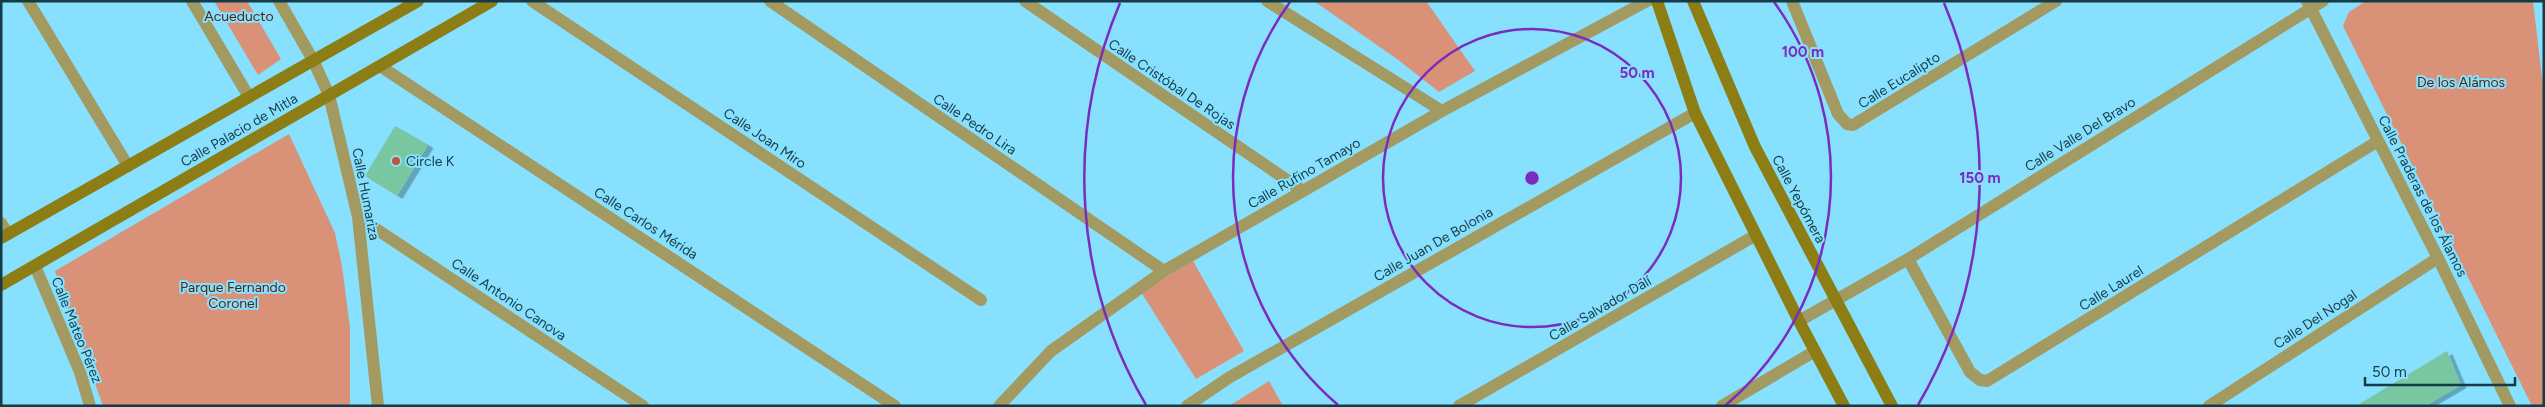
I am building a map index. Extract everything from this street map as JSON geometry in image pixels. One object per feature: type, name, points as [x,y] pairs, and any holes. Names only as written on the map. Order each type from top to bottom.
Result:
[{"type":"main road","name":"Calle Palacio de Mitla","points":[[3,232],[128,166],[418,1]]},
{"type":"main road","name":"Calle Palacio de Mitla","points":[[1,285],[492,1]]},
{"type":"main road","points":[[1657,1],[1695,113],[1799,321],[1844,406]]},
{"type":"main road","name":"Calle Yepómera","points":[[1693,1],[1755,147],[1892,406]]},
{"type":"street","points":[[28,1],[128,166]]},
{"type":"street","points":[[192,1],[249,97]]},
{"type":"street","name":"Calle Humariza","points":[[279,1],[313,60],[329,95],[358,217],[378,406]]},
{"type":"street","name":"Calle Joan Miro","points":[[532,1],[981,300]]},
{"type":"street","name":"Calle Pedro Lira","points":[[770,1],[1164,271]]},
{"type":"street","name":"Calle Cristóbal De Rojas","points":[[1025,1],[1303,191]]},
{"type":"street","name":"Calle Rufino Tamayo","points":[[1000,406],[1051,351],[1164,271],[1442,111],[1647,1]]},
{"type":"street","name":"Calle Eucalipto","points":[[1792,1],[1838,114],[1847,124],[1852,125],[2056,1]]},
{"type":"street","name":"Calle Valle Del Bravo","points":[[1799,321],[1908,259],[2309,5],[2323,1]]},
{"type":"street","points":[[1269,2],[1442,111]]},
{"type":"street","name":"Calle Praderas de los Álamos","points":[[2309,5],[2438,258],[2510,406]]},
{"type":"street","name":"Calle Carlos Mérida","points":[[380,66],[895,406]]},
{"type":"street","name":"Calle Juan De Bolonia","points":[[1187,406],[1230,377],[1695,113]]},
{"type":"street","name":"Calle Laurel","points":[[1908,259],[1970,372],[1980,380],[1987,381],[2378,141]]},
{"type":"street","name":"Calle Antonio Canova","points":[[358,217],[643,406]]},
{"type":"street","name":"Calle Salvador Dalí","points":[[1459,406],[1756,234]]},
{"type":"street","name":"Calle Del Nogal","points":[[2209,406],[2438,258]]},
{"type":"street","name":"Calle Mateo Pérez","points":[[36,266],[80,372],[90,406]]},
{"type":"street","points":[[1722,406],[1815,351]]},
{"type":"green space","name":"Acueducto","points":[[214,1],[247,1],[281,59],[258,75]]},
{"type":"green space","points":[[1314,1],[1426,1],[1475,71],[1439,92],[1397,59]]},
{"type":"green space","name":"De los Alámos","points":[[2366,1],[2533,1],[2544,95],[2544,406],[2532,406],[2343,26],[2349,12]]},
{"type":"green space","name":"Parque Fernando Coronel","points":[[289,134],[335,233],[342,266],[350,328],[350,406],[103,406],[55,271]]},
{"type":"green space","points":[[1193,261],[1244,351],[1196,379],[1141,292]]},
{"type":"green space","points":[[1269,381],[1283,406],[1229,406]]},
{"type":"building","name":"Circle K","points":[[395,126],[428,145],[397,196],[365,176]]},
{"type":"building","points":[[2447,351],[2461,385],[2425,406],[2356,406]]},
{"type":"place","name":"Circle K","points":[[396,161]]}]
